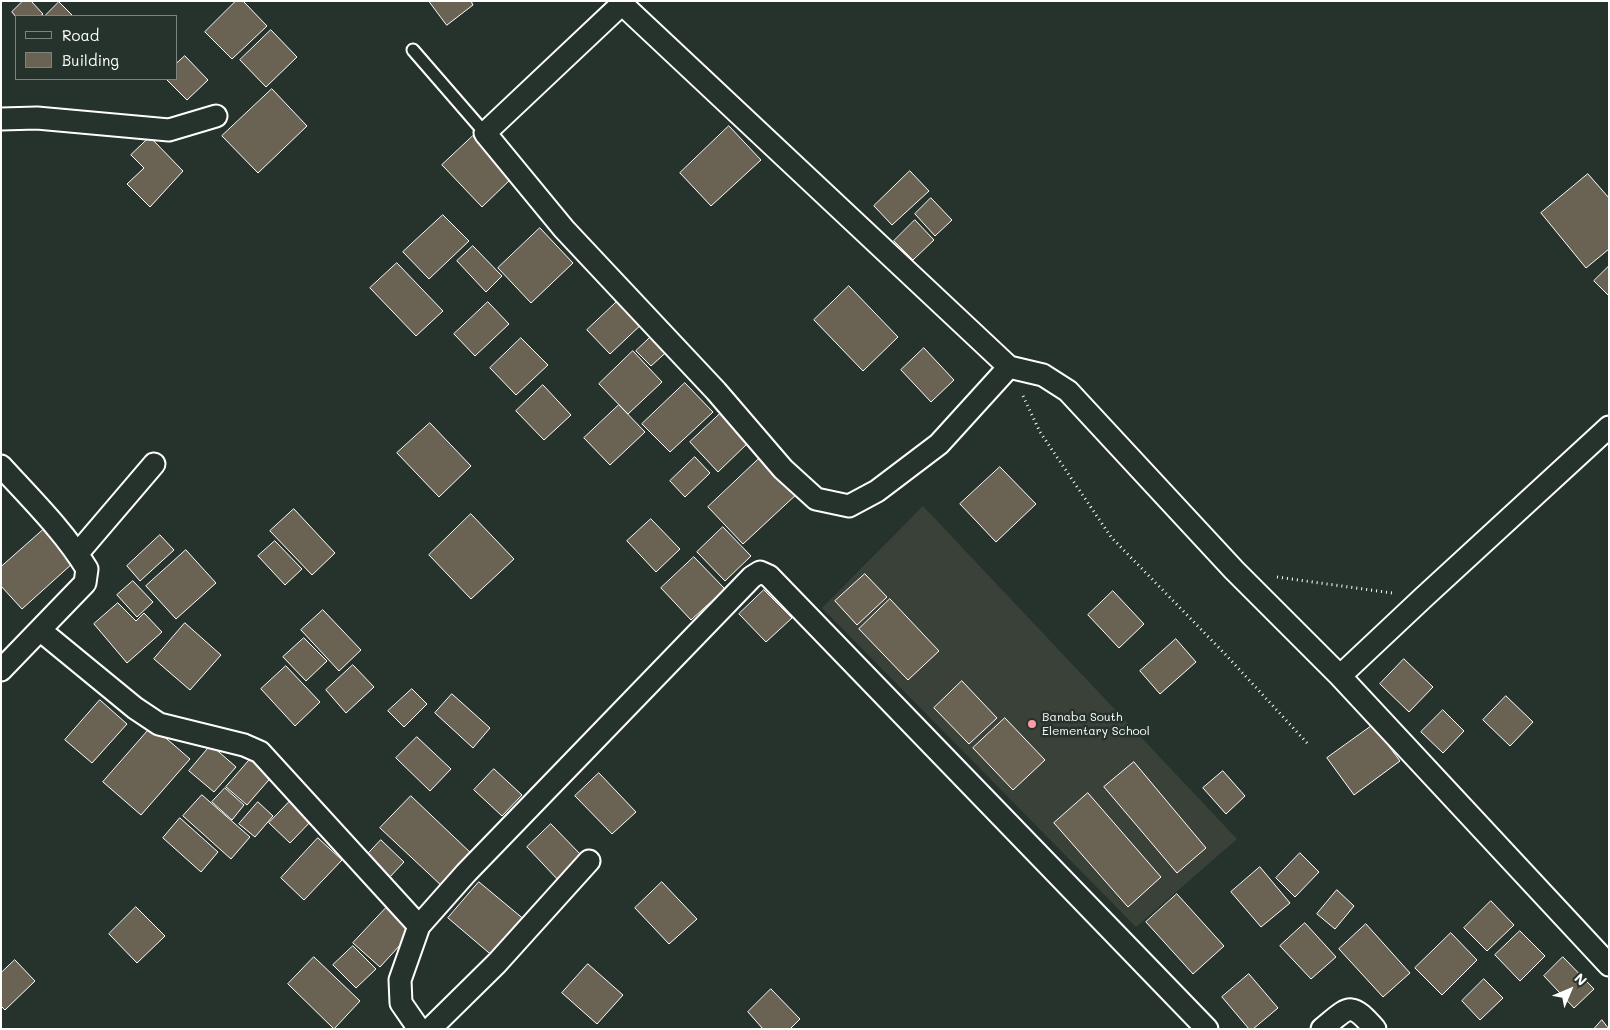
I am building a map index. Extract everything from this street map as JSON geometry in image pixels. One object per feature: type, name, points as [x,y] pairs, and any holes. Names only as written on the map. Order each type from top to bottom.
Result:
[{"type":"street","points":[[1009,367],[939,444],[877,492],[849,506],[816,499],[783,469],[716,391],[564,229],[485,132],[624,3],[1009,367],[1043,375],[1068,391],[1234,570],[1340,676],[1609,966]]},
{"type":"street","points":[[1,119],[37,118],[169,130],[216,116]]},
{"type":"street","points":[[1340,676],[1609,427]]},
{"type":"street","points":[[78,553],[154,464]]},
{"type":"street","points":[[1,466],[58,528],[78,553],[87,569],[85,583],[1,670]]},
{"type":"street","points":[[419,1029],[402,1003],[400,980],[419,926],[472,866],[752,577],[760,572],[769,576],[1208,1029]]},
{"type":"street","points":[[40,630],[135,708],[159,724],[244,745],[260,752],[419,926]]},
{"type":"street","points":[[430,1029],[497,964],[589,861]]},
{"type":"street","points":[[1322,1029],[1344,1011],[1352,1009],[1360,1012],[1375,1029]]},
{"type":"lane","points":[[413,50],[485,132]]},
{"type":"path","points":[[1009,367],[1040,432],[1111,537],[1226,655],[1308,744]]},
{"type":"path","points":[[1273,576],[1424,597]]},
{"type":"shaded area","name":"Banaba South Elementary School","points":[[923,506],[1237,839],[1136,927],[822,608]]},
{"type":"building","points":[[23,1],[31,1],[43,14],[15,16],[12,12]]},
{"type":"building","points":[[236,1],[243,1],[267,26],[232,59],[205,32]]},
{"type":"building","points":[[429,1],[471,1],[473,5],[447,25]]},
{"type":"building","points":[[59,2],[72,15],[46,15]]},
{"type":"building","points":[[271,30],[297,57],[266,87],[240,60]]},
{"type":"building","points":[[185,56],[208,80],[187,100],[167,80],[178,80],[178,62]]},
{"type":"building","points":[[272,89],[307,126],[258,173],[222,136]]},
{"type":"building","points":[[729,126],[761,160],[711,206],[680,173]]},
{"type":"building","points":[[473,136],[512,178],[482,207],[442,165]]},
{"type":"building","points":[[150,137],[183,171],[150,207],[127,184],[144,168],[131,155]]},
{"type":"building","points":[[910,171],[929,191],[892,225],[874,206]]},
{"type":"building","points":[[1588,174],[1609,198],[1609,249],[1586,268],[1541,213]]},
{"type":"building","points":[[931,198],[952,220],[935,236],[915,214]]},
{"type":"building","points":[[443,215],[469,241],[429,279],[403,252]]},
{"type":"building","points":[[915,220],[934,240],[913,260],[894,241]]},
{"type":"building","points":[[540,228],[573,263],[531,303],[498,268]]},
{"type":"building","points":[[473,246],[502,276],[486,292],[457,261]]},
{"type":"building","points":[[397,263],[443,311],[416,336],[370,288]]},
{"type":"building","points":[[1609,266],[1609,296],[1594,281]]},
{"type":"building","points":[[849,286],[898,337],[863,371],[814,320]]},
{"type":"building","points":[[622,297],[645,321],[610,354],[587,330]]},
{"type":"building","points":[[488,302],[509,324],[475,356],[454,334]]},
{"type":"building","points":[[657,331],[672,347],[651,366],[636,351]]},
{"type":"building","points":[[521,338],[548,365],[516,395],[490,368]]},
{"type":"building","points":[[924,348],[954,380],[931,402],[901,370]]},
{"type":"building","points":[[633,351],[662,382],[628,414],[599,384]]},
{"type":"building","points":[[685,383],[713,412],[670,452],[642,424]]},
{"type":"building","points":[[543,385],[571,415],[544,440],[516,411]]},
{"type":"building","points":[[619,405],[645,432],[610,465],[584,438]]},
{"type":"building","points":[[722,412],[750,441],[718,472],[690,442]]},
{"type":"building","points":[[430,423],[471,466],[439,497],[397,453]]},
{"type":"building","points":[[763,455],[799,492],[743,544],[708,507]]},
{"type":"building","points":[[695,457],[710,473],[685,497],[670,481]]},
{"type":"building","points":[[1000,467],[1036,504],[996,542],[960,504]]},
{"type":"building","points":[[294,509],[335,553],[312,575],[270,531]]},
{"type":"building","points":[[471,514],[514,559],[471,599],[429,555]]},
{"type":"building","points":[[651,519],[680,549],[656,572],[627,541]]},
{"type":"building","points":[[723,527],[751,556],[725,581],[697,552]]},
{"type":"building","points":[[43,530],[73,563],[22,609],[1,586],[1,567]]},
{"type":"building","points":[[160,535],[174,550],[140,581],[127,566]]},
{"type":"building","points":[[275,541],[302,569],[285,585],[258,556]]},
{"type":"building","points":[[186,550],[216,583],[176,619],[146,586]]},
{"type":"building","points":[[694,557],[725,589],[691,620],[661,588]]},
{"type":"building","points":[[865,574],[887,597],[857,625],[835,601]]},
{"type":"building","points":[[133,581],[153,602],[137,617],[117,595]]},
{"type":"building","points":[[764,590],[792,618],[766,642],[739,614]]},
{"type":"building","points":[[1113,591],[1144,624],[1119,648],[1088,615]]},
{"type":"building","points":[[890,599],[939,651],[908,680],[859,629]]},
{"type":"building","points":[[118,603],[136,621],[144,613],[162,632],[127,663],[94,624]]},
{"type":"building","points":[[323,610],[361,650],[339,671],[301,630]]},
{"type":"building","points":[[185,623],[221,655],[190,690],[154,659]]},
{"type":"building","points":[[304,638],[327,661],[306,681],[283,657]]},
{"type":"building","points":[[1176,639],[1196,662],[1160,694],[1140,671]]},
{"type":"building","points":[[1404,659],[1433,687],[1409,712],[1380,684]]},
{"type":"building","points":[[353,665],[374,687],[346,713],[326,690]]},
{"type":"building","points":[[286,666],[320,702],[295,726],[261,689]]},
{"type":"building","points":[[962,681],[997,718],[969,744],[934,708]]},
{"type":"building","points":[[412,689],[427,704],[404,727],[388,711]]},
{"type":"building","points":[[452,694],[490,728],[473,748],[435,713]]},
{"type":"building","points":[[1506,696],[1533,722],[1510,746],[1483,720]]},
{"type":"building","points":[[100,700],[127,724],[92,763],[65,740]]},
{"type":"building","points":[[1443,710],[1464,731],[1443,753],[1421,732]]},
{"type":"building","points":[[1005,718],[1045,760],[1013,790],[973,748]]},
{"type":"building","points":[[1373,725],[1400,761],[1354,795],[1327,758]]},
{"type":"building","points":[[152,726],[190,759],[141,815],[103,782]]},
{"type":"building","points":[[417,737],[451,769],[430,791],[396,758]]},
{"type":"building","points":[[211,745],[236,767],[214,792],[189,771]]},
{"type":"building","points":[[253,756],[274,774],[247,805],[226,787]]},
{"type":"building","points":[[1134,762],[1206,848],[1177,873],[1104,787]]},
{"type":"building","points":[[494,769],[522,795],[502,816],[474,790]]},
{"type":"building","points":[[1223,771],[1245,796],[1226,814],[1203,788]]},
{"type":"building","points":[[599,773],[636,812],[612,834],[575,796]]},
{"type":"building","points":[[225,788],[244,805],[232,820],[212,802]]},
{"type":"building","points":[[1088,793],[1161,877],[1128,907],[1054,823]]},
{"type":"building","points":[[202,795],[250,837],[231,859],[183,816]]},
{"type":"building","points":[[411,796],[474,856],[444,888],[380,828]]},
{"type":"building","points":[[293,798],[314,818],[290,843],[269,823]]},
{"type":"building","points":[[258,802],[273,816],[255,837],[239,824]]},
{"type":"building","points":[[180,818],[218,852],[201,872],[163,838]]},
{"type":"building","points":[[551,824],[583,857],[559,881],[527,847]]},
{"type":"building","points":[[318,838],[342,860],[304,900],[281,878]]},
{"type":"building","points":[[381,840],[404,862],[388,879],[365,857]]},
{"type":"building","points":[[1300,853],[1319,872],[1295,897],[1276,878]]},
{"type":"building","points":[[1260,867],[1290,903],[1261,927],[1231,892]]},
{"type":"building","points":[[479,882],[526,921],[495,958],[448,918]]},
{"type":"building","points":[[662,882],[697,919],[669,944],[635,908]]},
{"type":"building","points":[[1337,890],[1354,906],[1335,929],[1317,914]]},
{"type":"building","points":[[1177,894],[1224,946],[1193,974],[1146,922]]},
{"type":"building","points":[[1491,901],[1514,925],[1487,951],[1464,928]]},
{"type":"building","points":[[136,907],[165,936],[137,963],[109,934]]},
{"type":"building","points":[[386,908],[412,932],[380,967],[353,943]]},
{"type":"building","points":[[1305,923],[1336,957],[1311,979],[1280,946]]},
{"type":"building","points":[[1366,924],[1410,973],[1383,997],[1339,949]]},
{"type":"building","points":[[1520,931],[1545,956],[1520,981],[1495,955]]},
{"type":"building","points":[[1451,933],[1477,960],[1442,995],[1415,968]]},
{"type":"building","points":[[353,946],[376,969],[356,988],[333,965]]},
{"type":"building","points":[[314,957],[360,1001],[334,1029],[288,984]]},
{"type":"building","points":[[1563,957],[1594,989],[1574,1008],[1544,976]]},
{"type":"building","points":[[15,960],[35,981],[5,1010],[1,1006],[1,973]]},
{"type":"building","points":[[588,964],[623,995],[597,1024],[562,993]]},
{"type":"building","points":[[1249,974],[1278,1008],[1253,1029],[1249,1029],[1222,997]]},
{"type":"building","points":[[1484,979],[1503,998],[1480,1020],[1462,1001]]},
{"type":"building","points":[[771,989],[800,1019],[790,1029],[763,1029],[748,1012]]},
{"type":"building","points":[[1602,1020],[1609,1029],[1594,1029]]},
{"type":"place","name":"Banaba South Elementary School","points":[[1032,724]]}]
